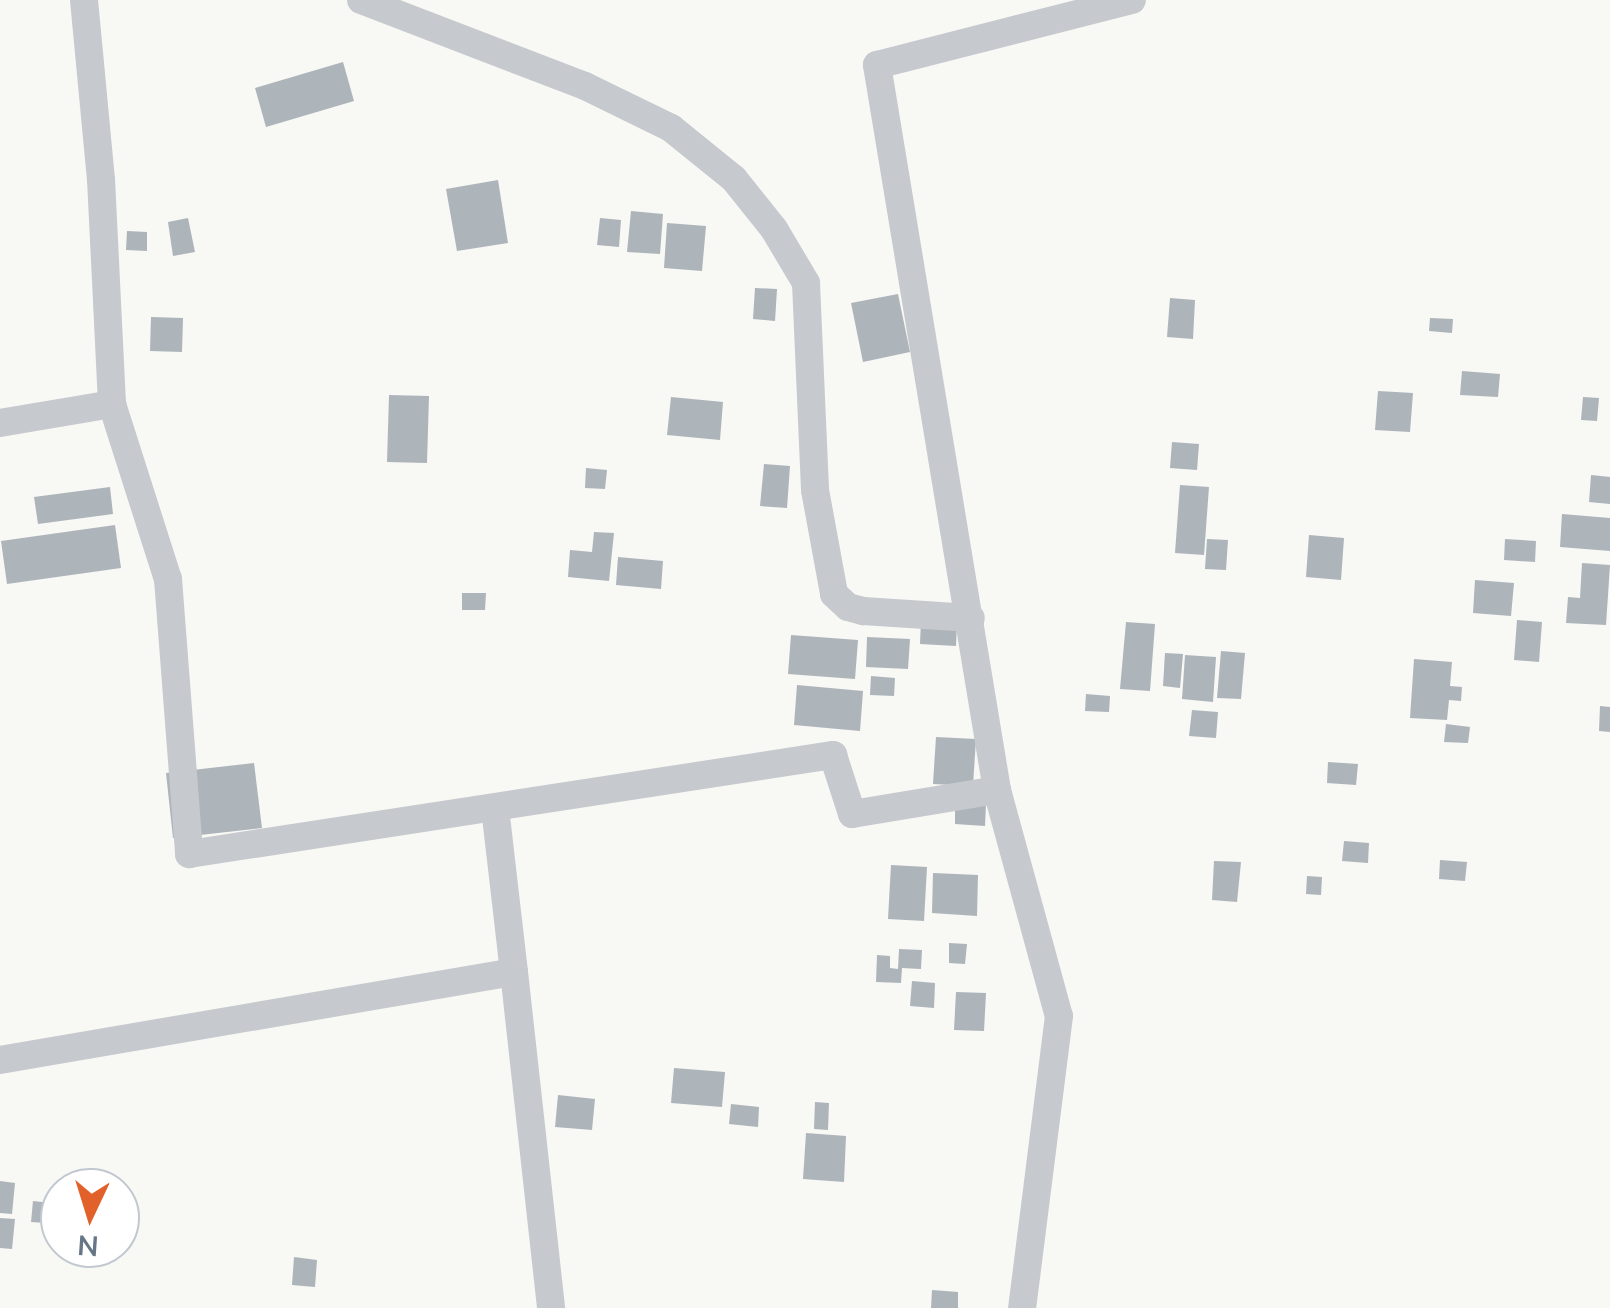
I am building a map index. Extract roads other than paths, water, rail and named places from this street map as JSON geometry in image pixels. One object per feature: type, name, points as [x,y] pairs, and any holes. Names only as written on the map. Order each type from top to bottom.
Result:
[{"type":"street","points":[[84,0],[101,179],[112,404],[168,579],[189,854],[833,755],[852,814],[997,790]]},
{"type":"street","points":[[362,0],[585,86],[670,128],[734,179],[774,229],[806,283],[814,490],[834,594],[848,608],[863,611],[970,618]]},
{"type":"street","points":[[1022,1308],[1059,1016],[997,790],[876,65],[1132,0]]},
{"type":"street","points":[[0,423],[112,404]]},
{"type":"street","points":[[495,808],[551,1308]]},
{"type":"street","points":[[0,1060],[514,972]]}]
